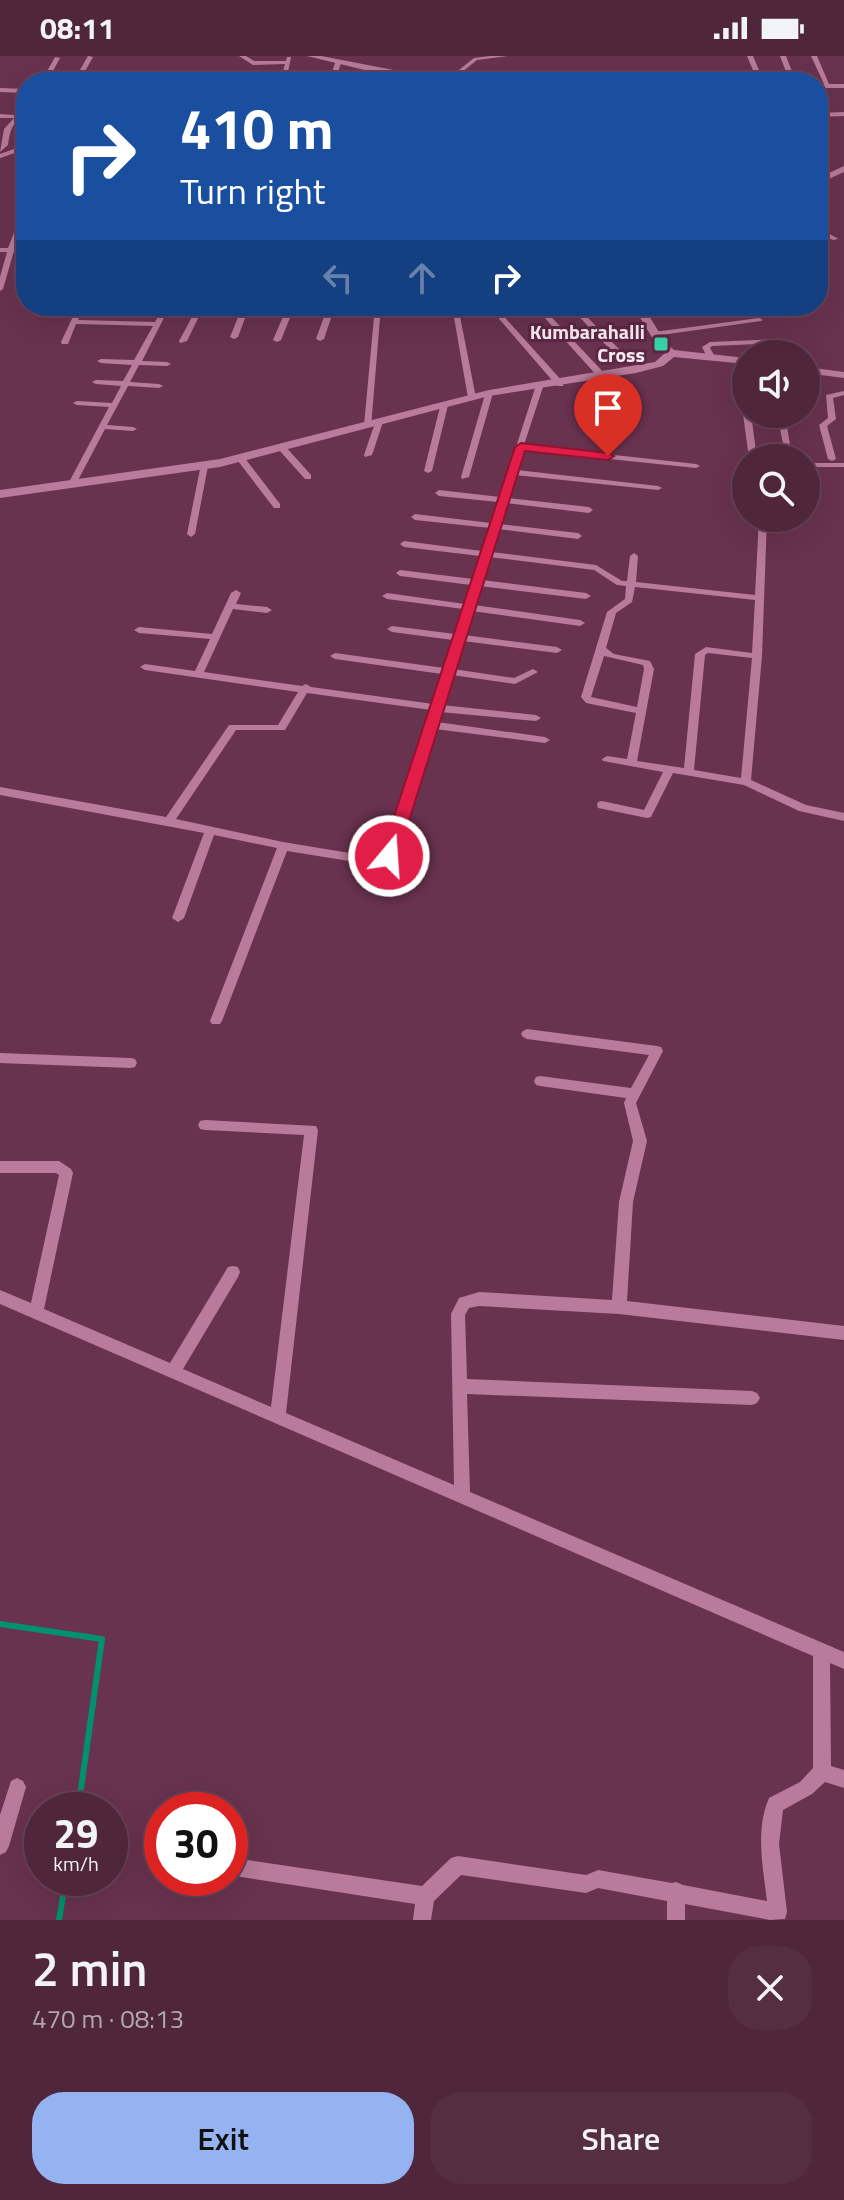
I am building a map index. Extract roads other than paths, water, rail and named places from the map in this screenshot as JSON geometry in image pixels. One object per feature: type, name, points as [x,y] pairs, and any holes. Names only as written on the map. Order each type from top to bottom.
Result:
[{"type":"street","points":[[242,56],[253,63],[289,59]]},
{"type":"street","points":[[311,56],[391,72]]},
{"type":"street","points":[[461,72],[476,59],[505,56]]},
{"type":"street","points":[[49,72],[57,58]]},
{"type":"street","points":[[335,72],[338,63]]},
{"type":"street","points":[[0,150],[5,145],[7,129],[16,121]]},
{"type":"street","points":[[828,235],[835,239]]},
{"type":"street","points":[[0,289],[16,236]]},
{"type":"street","points":[[0,250],[16,249]]},
{"type":"street","points":[[65,342],[77,316]]},
{"type":"street","points":[[72,484],[161,316]]},
{"type":"street","points":[[183,341],[196,316]]},
{"type":"street","points":[[234,337],[242,316]]},
{"type":"street","points":[[277,340],[287,316]]},
{"type":"street","points":[[320,339],[328,316]]},
{"type":"street","points":[[368,455],[374,424],[378,316]]},
{"type":"street","points":[[457,316],[472,398]]},
{"type":"street","points":[[499,316],[560,384]]},
{"type":"street","points":[[546,316],[602,376]]},
{"type":"street","points":[[582,316],[632,367]]},
{"type":"street","points":[[644,316],[671,353],[732,359]]},
{"type":"street","points":[[654,334],[759,320]]},
{"type":"street","points":[[74,322],[157,324]]},
{"type":"street","points":[[710,355],[706,347],[710,344],[732,343]]},
{"type":"street","points":[[0,494],[241,459],[489,393],[560,384],[632,367],[659,364],[671,353]]},
{"type":"street","points":[[101,361],[167,364]]},
{"type":"street","points":[[820,372],[844,375]]},
{"type":"street","points":[[96,382],[159,386]]},
{"type":"street","points":[[0,791],[211,829],[283,846],[374,861],[389,856],[539,387]]},
{"type":"street","points":[[465,477],[489,393]]},
{"type":"street","points":[[832,459],[823,425],[832,419],[829,397],[844,393]]},
{"type":"street","points":[[77,403],[114,405]]},
{"type":"street","points":[[428,471],[444,405]]},
{"type":"street","points":[[103,427],[133,429]]},
{"type":"street","points":[[521,447],[696,466]]},
{"type":"street","points":[[282,448],[308,477]]},
{"type":"street","points":[[241,459],[277,506]]},
{"type":"street","points":[[820,465],[844,465]]},
{"type":"street","points":[[191,534],[204,466]]},
{"type":"street","points":[[512,472],[658,488]]},
{"type":"street","points":[[439,493],[589,510]]},
{"type":"street","points":[[415,517],[578,536]]},
{"type":"street","points":[[746,782],[757,656],[762,532]]},
{"type":"street","points":[[404,544],[596,568],[612,580],[631,584],[760,598]]},
{"type":"street","points":[[634,556],[629,600],[612,612],[586,697],[589,701],[641,711]]},
{"type":"street","points":[[400,573],[586,596]]},
{"type":"street","points":[[199,673],[236,593]]},
{"type":"street","points":[[387,596],[580,623]]},
{"type":"street","points":[[230,606],[267,610]]},
{"type":"street","points":[[392,629],[557,650]]},
{"type":"street","points":[[139,630],[216,637]]},
{"type":"street","points":[[601,649],[609,656],[647,663],[649,669],[632,762]]},
{"type":"street","points":[[689,770],[700,654],[706,650],[757,656]]},
{"type":"street","points":[[335,656],[515,681],[533,672]]},
{"type":"street","points":[[145,667],[306,687],[437,708],[536,718]]},
{"type":"street","points":[[169,821],[233,727],[281,728],[306,687]]},
{"type":"street","points":[[432,725],[545,740]]},
{"type":"street","points":[[607,759],[689,770],[746,782],[803,808],[844,817]]},
{"type":"street","points":[[602,805],[647,814],[670,768]]},
{"type":"street","points":[[178,918],[211,829]]},
{"type":"street","points":[[216,1021],[283,846]]},
{"type":"street","points":[[527,1034],[657,1051],[633,1098],[640,1141],[626,1202],[619,1307]]},
{"type":"street","points":[[0,1058],[131,1063]]},
{"type":"street","points":[[540,1081],[633,1098]]},
{"type":"street","points":[[205,1125],[311,1130],[278,1415]]},
{"type":"street","points":[[0,1167],[59,1167],[66,1173],[36,1314]]},
{"type":"street","points":[[174,1371],[233,1272]]},
{"type":"street","points":[[0,1297],[844,1661]]},
{"type":"street","points":[[462,1495],[458,1314],[464,1303],[479,1299],[619,1307],[844,1333]]},
{"type":"street","points":[[460,1386],[752,1398]]},
{"type":"street","points":[[422,1920],[425,1896],[458,1865],[534,1879],[586,1884],[598,1879],[778,1912],[771,1828],[775,1804],[806,1788],[822,1772],[821,1651]]},
{"type":"street","points":[[822,1772],[844,1779]]},
{"type":"street","points":[[0,1846],[17,1787]]},
{"type":"street","points":[[248,1869],[425,1896]]},
{"type":"street","points":[[676,1891],[676,1920]]},
{"type":"waterway","points":[[0,1624],[102,1639],[81,1792]]},
{"type":"waterway","points":[[59,1920],[63,1896]]},
{"type":"place","name":"Kumbarahalli Cross","points":[[661,344]]}]
